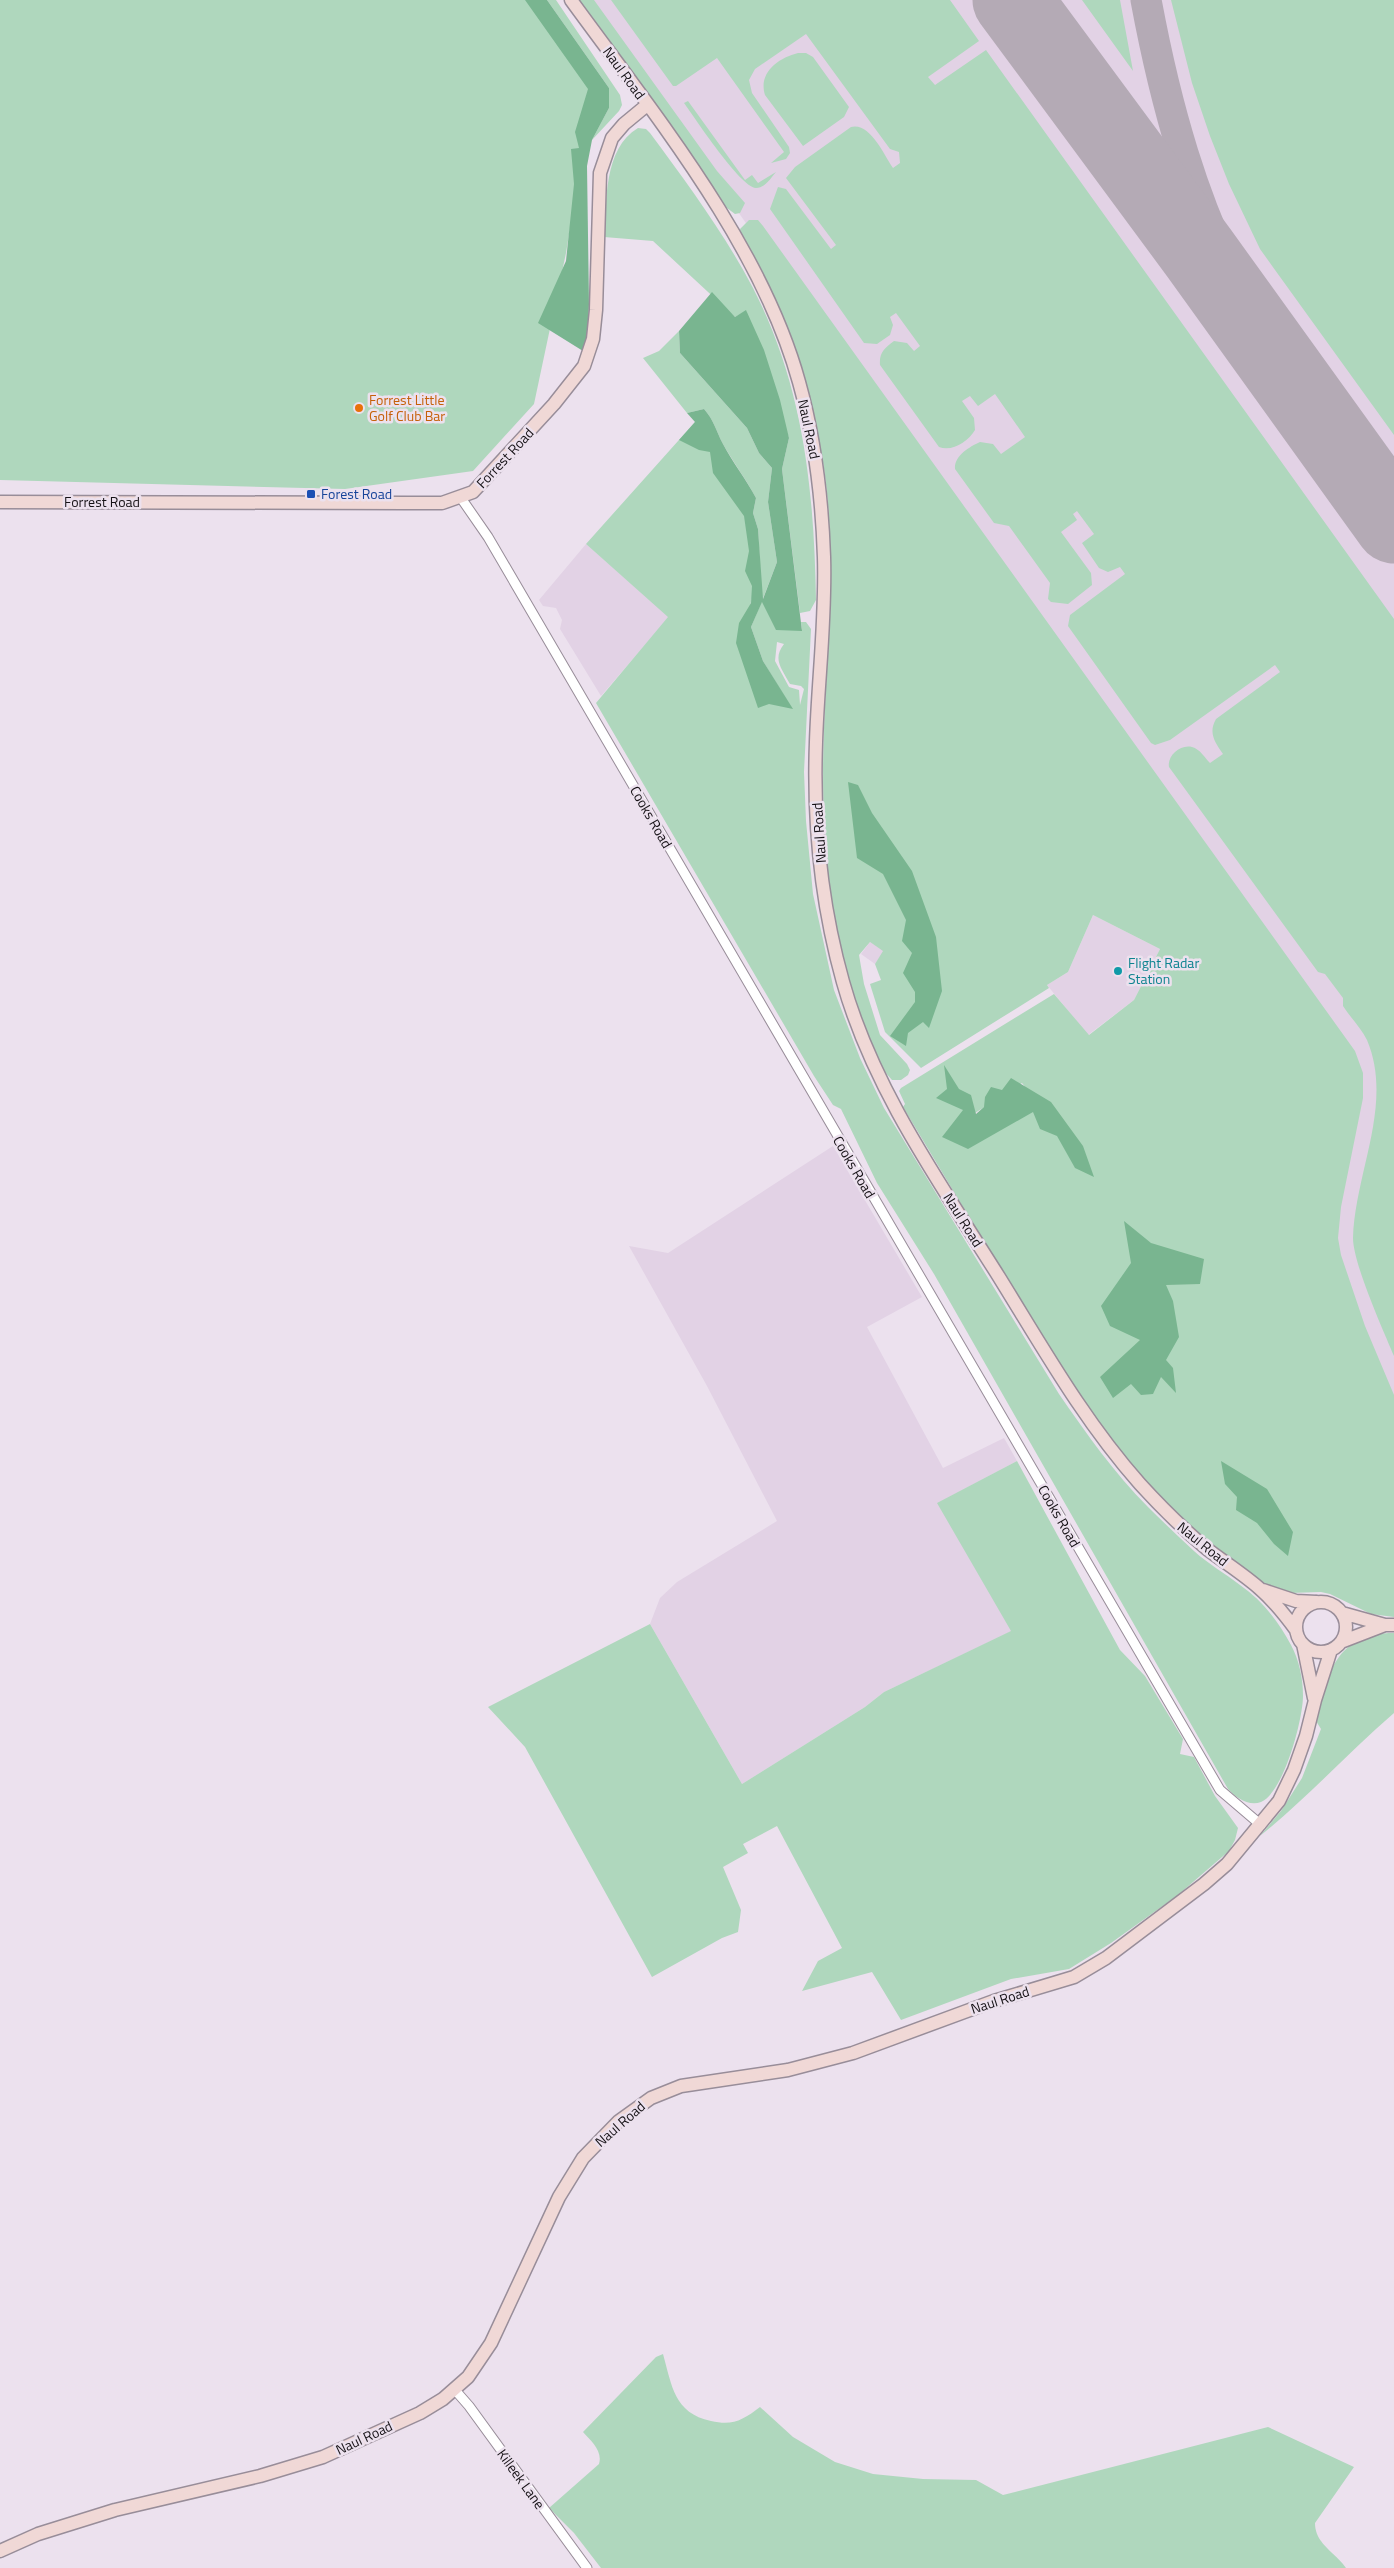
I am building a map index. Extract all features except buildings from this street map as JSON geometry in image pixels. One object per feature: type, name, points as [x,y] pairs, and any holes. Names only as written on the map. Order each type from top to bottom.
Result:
[{"type":"street","name":"Naul Road","points":[[571,0],[647,105],[720,213],[750,264],[772,309],[798,378],[815,448],[824,555],[825,617],[816,739],[819,848],[827,916],[843,984],[863,1044],[887,1092],[962,1219],[1068,1389],[1098,1433],[1139,1483],[1172,1518],[1206,1548],[1262,1590],[1296,1630]]},
{"type":"street","name":"Forrest Road","points":[[0,502],[407,504],[442,503],[461,498],[473,492],[484,483],[554,404],[587,359],[593,340],[596,310],[600,173],[612,138],[624,124],[647,105]]},
{"type":"street","name":"Cooks Road","points":[[461,498],[488,537],[1220,1790],[1260,1825]]},
{"type":"street","name":"Naul Road","points":[[1262,1590],[1296,1601],[1321,1602]]},
{"type":"street","points":[[1336,1646],[1346,1630],[1342,1614],[1336,1607],[1321,1602],[1305,1608],[1297,1622],[1296,1630],[1303,1644],[1316,1651],[1336,1646],[1390,1625]]},
{"type":"street","points":[[1342,1614],[1390,1625]]},
{"type":"street","name":"Naul Road","points":[[1303,1644],[1315,1700]]},
{"type":"street","name":"Naul Road","points":[[0,2550],[38,2534],[115,2510],[260,2476],[323,2457],[420,2412],[455,2390],[468,2377],[491,2343],[559,2196],[583,2158],[636,2107],[651,2098],[681,2086],[788,2070],[852,2053],[994,2001],[1081,1974],[1106,1958],[1204,1884],[1226,1864],[1279,1801],[1294,1770],[1306,1736],[1315,1700],[1336,1646]]},
{"type":"street","name":"Killeek Lane","points":[[455,2390],[469,2406],[586,2568]]},
{"type":"shaded area","points":[[589,0],[1394,0],[1394,1452],[1301,1178],[786,280]]},
{"type":"shaded area","points":[[586,544],[669,617],[601,696],[560,629],[562,620],[556,608],[543,606],[539,600]]},
{"type":"shaded area","points":[[1093,915],[1160,949],[1134,1000],[1088,1035],[1047,985],[1068,972]]},
{"type":"shaded area","points":[[870,942],[884,951],[875,964],[861,954]]},
{"type":"shaded area","points":[[833,1146],[922,1297],[867,1327],[943,1468],[1004,1438],[1017,1461],[938,1503],[1012,1631],[884,1692],[865,1707],[742,1784],[650,1624],[660,1598],[677,1582],[777,1521],[707,1386],[629,1246],[668,1253]]},
{"type":"green space","points":[[0,0],[530,0],[592,90],[566,253],[534,404],[473,471],[345,489],[0,480]]},
{"type":"green space","points":[[525,0],[547,0],[609,88],[609,108],[592,140],[587,166],[589,304],[588,337],[583,351],[538,323],[566,261],[574,184],[571,149],[579,148],[575,132],[588,89]]},
{"type":"green space","points":[[547,0],[556,0],[620,95],[622,105],[619,111],[592,140],[609,108],[609,88]]},
{"type":"green space","points":[[579,0],[594,0],[717,171],[745,203],[740,213],[735,214],[723,205],[673,130]]},
{"type":"green space","points":[[611,0],[950,0],[979,41],[928,77],[935,85],[986,50],[1394,619],[1394,1356],[1363,1279],[1354,1249],[1353,1238],[1355,1213],[1375,1113],[1374,1064],[1367,1040],[1343,1006],[1343,998],[1325,974],[1318,972],[1169,767],[1172,755],[1183,747],[1195,748],[1210,763],[1223,754],[1215,741],[1213,733],[1216,719],[1280,672],[1275,665],[1170,740],[1155,745],[1151,743],[1068,626],[1070,615],[1125,574],[1120,567],[1108,572],[1099,568],[1082,543],[1094,534],[1077,511],[1073,514],[1077,520],[1061,532],[1091,573],[1092,585],[1068,604],[1051,602],[1048,599],[1050,583],[1009,526],[994,523],[955,469],[955,464],[960,456],[967,449],[980,442],[993,444],[1001,454],[1025,437],[995,394],[978,406],[970,396],[962,401],[974,418],[975,430],[959,445],[949,448],[939,447],[880,365],[885,348],[894,341],[907,343],[914,351],[920,346],[896,313],[890,317],[893,325],[890,335],[877,344],[864,343],[770,209],[778,187],[786,189],[831,249],[836,245],[786,178],[795,167],[851,127],[864,129],[870,134],[893,168],[900,163],[899,152],[890,149],[806,34],[755,69],[749,80],[752,93],[789,147],[790,153],[786,159],[771,163],[784,152],[717,58],[676,86],[673,86]]},
{"type":"green space","points":[[1082,0],[1120,0],[1133,71]]},
{"type":"green space","points":[[1171,0],[1394,0],[1394,435],[1260,249],[1229,184],[1210,136],[1192,83]]},
{"type":"green space","points":[[798,53],[806,53],[813,57],[849,107],[844,117],[803,146],[765,95],[764,87],[764,80],[771,68],[783,59]]},
{"type":"green space","points":[[688,101],[745,180],[752,175],[758,183],[776,172],[767,183],[759,188],[749,185],[729,165],[684,103]]},
{"type":"green space","points":[[638,128],[646,129],[650,133],[730,248],[753,288],[770,325],[784,363],[795,401],[809,479],[816,600],[810,611],[800,613],[782,469],[789,438],[746,311],[735,317],[653,241],[604,237],[607,193],[613,162],[618,149],[627,137]]},
{"type":"green space","points":[[749,220],[758,220],[763,226],[1355,1051],[1363,1073],[1363,1098],[1341,1207],[1338,1238],[1341,1255],[1365,1326],[1394,1395],[1394,1617],[1371,1614],[1330,1594],[1321,1592],[1289,1593],[1266,1585],[1213,1548],[1160,1498],[1105,1435],[1033,1324],[903,1107],[905,1104],[899,1091],[901,1088],[1054,994],[1089,1035],[1134,1000],[1160,949],[1093,915],[1068,972],[1047,985],[1049,988],[921,1068],[885,1032],[870,984],[881,980],[875,964],[883,951],[870,942],[859,955],[864,984],[880,1035],[907,1064],[910,1070],[908,1075],[901,1080],[892,1080],[874,1052],[851,992],[842,961],[830,897],[827,865],[823,768],[830,538],[823,462],[817,434],[808,407],[741,236],[740,229]],"holes":[[[1022,1083],[1039,1104],[972,1144],[947,1131]]]},
{"type":"green space","points":[[712,292],[735,317],[746,310],[764,350],[780,400],[789,438],[782,469],[802,631],[776,630],[762,602],[751,627],[763,661],[793,709],[769,704],[758,708],[736,643],[739,623],[751,603],[752,586],[745,571],[749,551],[744,516],[713,473],[710,452],[699,450],[679,440],[695,422],[687,413],[704,409],[713,421],[727,451],[756,498],[753,513],[758,529],[763,599],[777,562],[768,502],[772,468],[759,453],[747,428],[680,353],[679,331]]},
{"type":"green space","points":[[679,331],[680,353],[747,428],[759,453],[772,468],[768,502],[777,562],[762,601],[758,529],[753,513],[756,498],[723,444],[713,421],[704,409],[687,413],[643,358],[659,351]]},
{"type":"green space","points":[[695,422],[744,512],[755,585],[740,649],[792,709],[763,661],[751,627],[762,601],[802,630],[801,622],[806,622],[811,629],[804,772],[806,821],[813,894],[834,990],[860,1058],[884,1108],[1059,1394],[1101,1452],[1136,1494],[1199,1556],[1248,1591],[1262,1604],[1281,1628],[1294,1651],[1300,1669],[1303,1689],[1300,1721],[1291,1754],[1284,1770],[1269,1796],[1261,1802],[1247,1802],[1238,1798],[1228,1789],[934,1274],[877,1183],[841,1109],[833,1105],[814,1076],[596,703],[668,617],[586,544]],"holes":[[[777,642],[784,644],[779,654],[781,669],[790,684],[801,686],[804,689],[800,705],[799,690],[789,687],[775,661]]]},
{"type":"green space","points":[[848,782],[858,785],[872,813],[912,871],[936,937],[942,991],[929,1028],[923,1022],[908,1033],[906,1046],[890,1036],[915,1002],[915,992],[903,973],[912,953],[902,941],[906,920],[883,874],[857,858]]},
{"type":"green space","points":[[944,1065],[959,1089],[971,1095],[976,1114],[984,1107],[985,1097],[991,1087],[1002,1090],[1011,1078],[1051,1102],[1083,1146],[1094,1177],[1075,1168],[1057,1136],[1040,1129],[1033,1112],[968,1149],[942,1137],[963,1110],[936,1098],[947,1089]]},
{"type":"green space","points":[[1124,1221],[1151,1243],[1204,1259],[1200,1284],[1166,1285],[1173,1301],[1179,1337],[1166,1360],[1173,1368],[1176,1393],[1161,1377],[1153,1394],[1141,1395],[1131,1384],[1113,1398],[1100,1377],[1140,1340],[1110,1326],[1101,1306],[1131,1263]]},
{"type":"green space","points":[[1017,1461],[1120,1650],[1145,1676],[1183,1739],[1180,1754],[1194,1757],[1215,1796],[1238,1828],[1235,1840],[1229,1851],[1178,1895],[1111,1943],[1069,1969],[1011,1979],[901,2020],[872,1972],[802,1991],[818,1961],[842,1948],[777,1826],[743,1844],[748,1853],[723,1867],[741,1910],[738,1932],[722,1938],[652,1977],[525,1747],[488,1707],[650,1624],[742,1784],[865,1707],[884,1692],[1011,1631],[937,1503]]},
{"type":"green space","points":[[1221,1461],[1267,1489],[1293,1532],[1288,1556],[1274,1544],[1257,1523],[1236,1510],[1237,1497],[1225,1484]]},
{"type":"green space","points":[[1394,1633],[1394,1713],[1260,1836],[1281,1811],[1302,1778],[1321,1729],[1316,1721],[1325,1687],[1337,1659],[1347,1648],[1359,1640],[1374,1635]]},
{"type":"green space","points":[[663,2354],[676,2396],[689,2412],[699,2417],[726,2423],[737,2421],[760,2407],[793,2437],[835,2462],[873,2474],[923,2479],[976,2480],[1003,2495],[1268,2427],[1354,2467],[1315,2523],[1318,2537],[1346,2568],[601,2568],[574,2533],[549,2508],[599,2464],[598,2451],[583,2432],[656,2357]]},
{"type":"taxiway","points":[[1146,0],[1172,115],[1195,190],[1209,227],[1243,298],[1304,402]]},
{"type":"runway","points":[[1012,0],[1199,253],[1394,524]]},
{"type":"place","name":"Forrest Little Golf Club Bar","points":[[359,408]]},
{"type":"place","name":"Forest Road","points":[[311,494]]},
{"type":"place","name":"Flight Radar Station","points":[[1118,971]]}]
